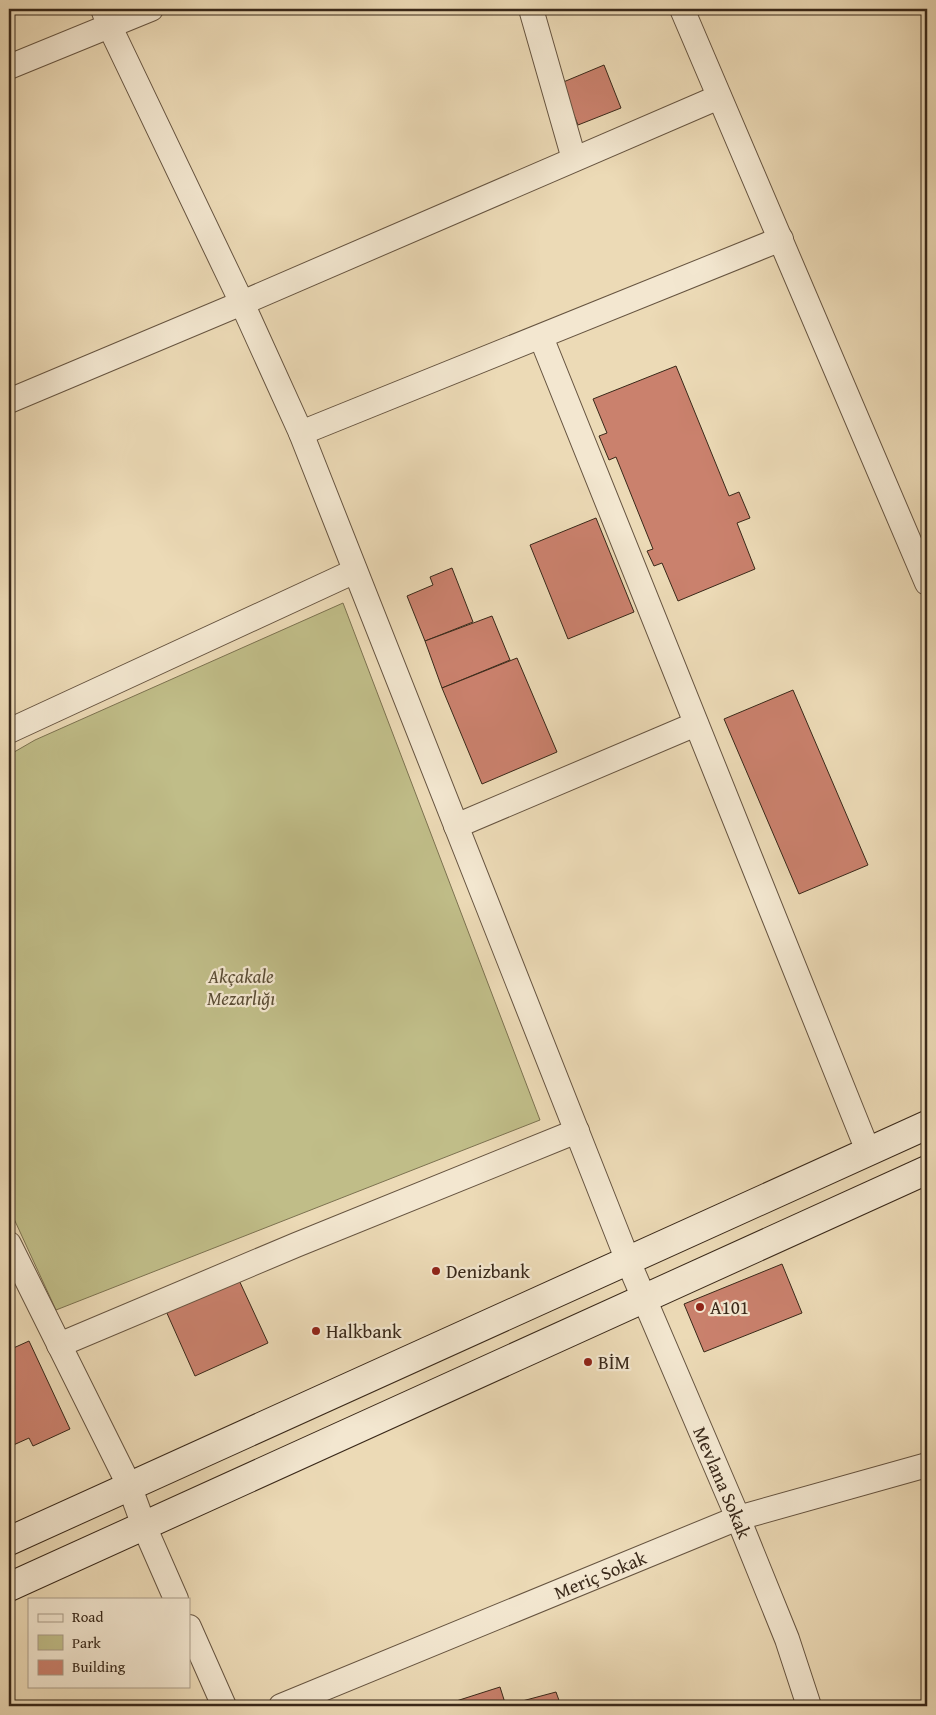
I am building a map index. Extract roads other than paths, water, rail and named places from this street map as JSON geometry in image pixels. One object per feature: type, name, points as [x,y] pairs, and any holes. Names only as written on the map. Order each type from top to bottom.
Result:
[{"type":"main road","points":[[9,1541],[927,1124]]},
{"type":"main road","points":[[9,1588],[927,1170]]},
{"type":"street","points":[[9,67],[106,17],[151,9]]},
{"type":"street","points":[[531,9],[574,159]]},
{"type":"street","points":[[682,9],[927,583]]},
{"type":"street","name":"Mevlana Sokak","points":[[106,17],[242,303],[301,433],[628,1261],[787,1638],[809,1706]]},
{"type":"street","points":[[9,402],[719,97]]},
{"type":"street","points":[[301,433],[781,239]]},
{"type":"street","points":[[541,337],[868,1151]]},
{"type":"street","points":[[11,725],[355,571]]},
{"type":"street","points":[[456,826],[696,724]]},
{"type":"street","points":[[59,1344],[296,1245],[577,1132]]},
{"type":"street","points":[[9,1244],[129,1485],[144,1526],[176,1598]]},
{"type":"street","name":"Meriç Sokak","points":[[281,1706],[738,1518],[927,1465]]},
{"type":"street","points":[[190,1629],[224,1706]]},
{"type":"place","name":"Denizbank","points":[[436,1271]]},
{"type":"place","name":"A101","points":[[700,1307]]},
{"type":"place","name":"Halkbank","points":[[316,1331]]},
{"type":"place","name":"BİM","points":[[588,1362]]},
{"type":"park label","name":"Akçakale Mezarlığı","points":[[241,987]]}]
